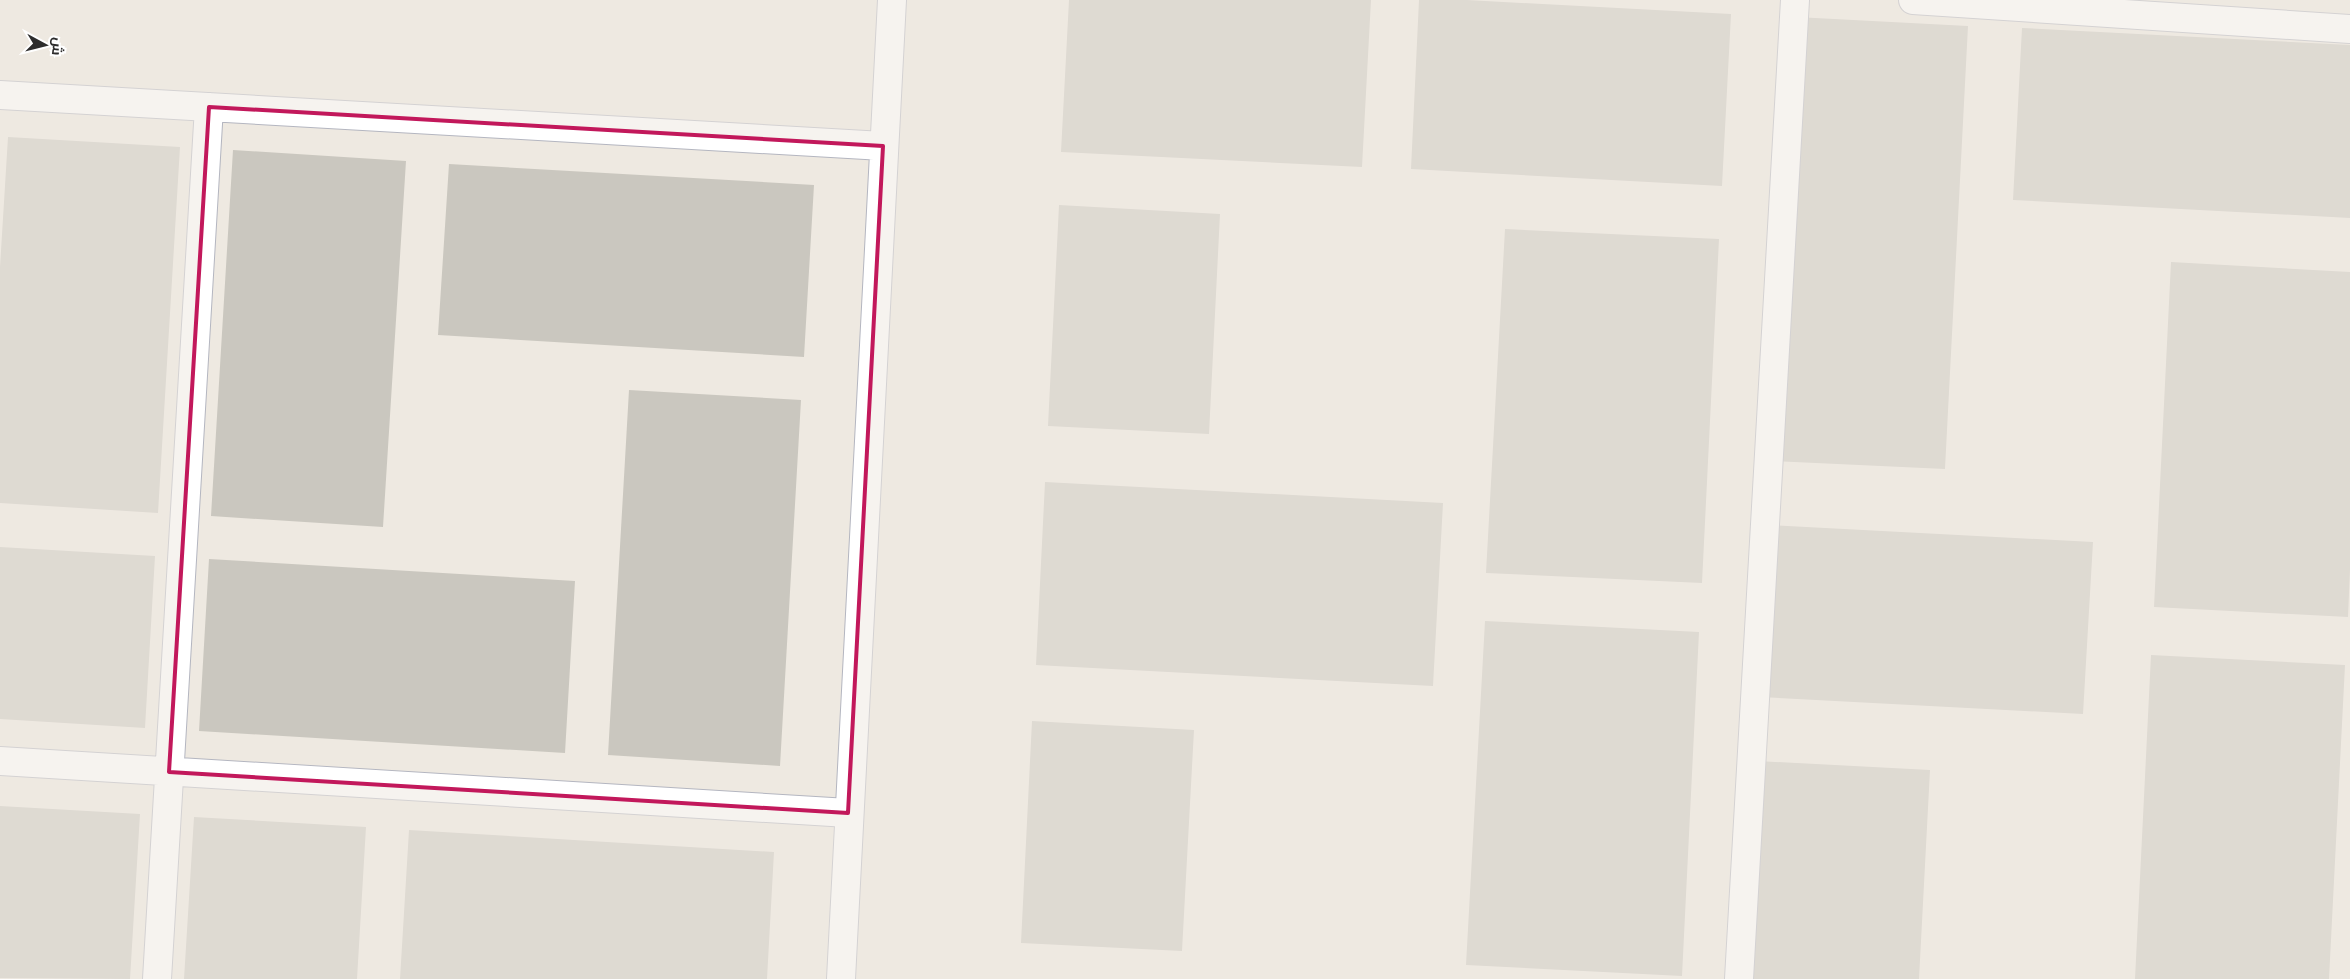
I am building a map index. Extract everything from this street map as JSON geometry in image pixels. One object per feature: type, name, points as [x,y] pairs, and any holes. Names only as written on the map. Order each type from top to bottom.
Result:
[{"type":"street","points":[[840,979],[892,0]]},
{"type":"street","points":[[1739,979],[1796,0]]},
{"type":"street","points":[[1913,0],[2350,28]]},
{"type":"street","points":[[0,96],[883,146]]},
{"type":"street","points":[[157,979],[209,107]]},
{"type":"street","points":[[0,761],[848,813]]},
{"type":"highlighted area","points":[[209,107],[883,146],[848,813],[169,772]]},
{"type":"building","points":[[1069,0],[1371,0],[1362,167],[1061,152]]},
{"type":"building","points":[[1419,0],[1467,0],[1731,14],[1722,186],[1411,169]]},
{"type":"building","points":[[1796,17],[1968,26],[1945,469],[1773,461]]},
{"type":"building","points":[[2022,28],[2350,45],[2350,218],[2013,200]]},
{"type":"building","points":[[8,137],[180,147],[158,513],[0,503],[0,267]]},
{"type":"building","points":[[233,150],[406,161],[383,527],[211,516]]},
{"type":"building","points":[[449,164],[814,185],[804,357],[438,335]]},
{"type":"building","points":[[1059,205],[1220,214],[1209,434],[1048,426]]},
{"type":"building","points":[[1505,229],[1719,239],[1702,583],[1486,573]]},
{"type":"building","points":[[2171,262],[2350,272],[2350,570],[2348,617],[2154,607]]},
{"type":"building","points":[[629,390],[801,400],[780,766],[608,755]]},
{"type":"building","points":[[1045,482],[1443,503],[1433,686],[1036,665]]},
{"type":"building","points":[[1770,525],[2093,542],[2083,714],[1761,697]]},
{"type":"building","points":[[0,547],[155,556],[145,728],[0,719]]},
{"type":"building","points":[[209,559],[575,581],[565,753],[199,731]]},
{"type":"building","points":[[1485,621],[1699,632],[1682,976],[1466,965]]},
{"type":"building","points":[[2151,655],[2345,665],[2329,979],[2135,979]]},
{"type":"building","points":[[1032,721],[1194,730],[1182,951],[1021,943]]},
{"type":"building","points":[[1757,761],[1930,770],[1919,979],[1746,979]]},
{"type":"building","points":[[0,806],[140,814],[130,979],[0,978]]},
{"type":"building","points":[[194,817],[366,827],[357,979],[184,979]]},
{"type":"building","points":[[409,830],[774,852],[767,979],[400,979]]}]
